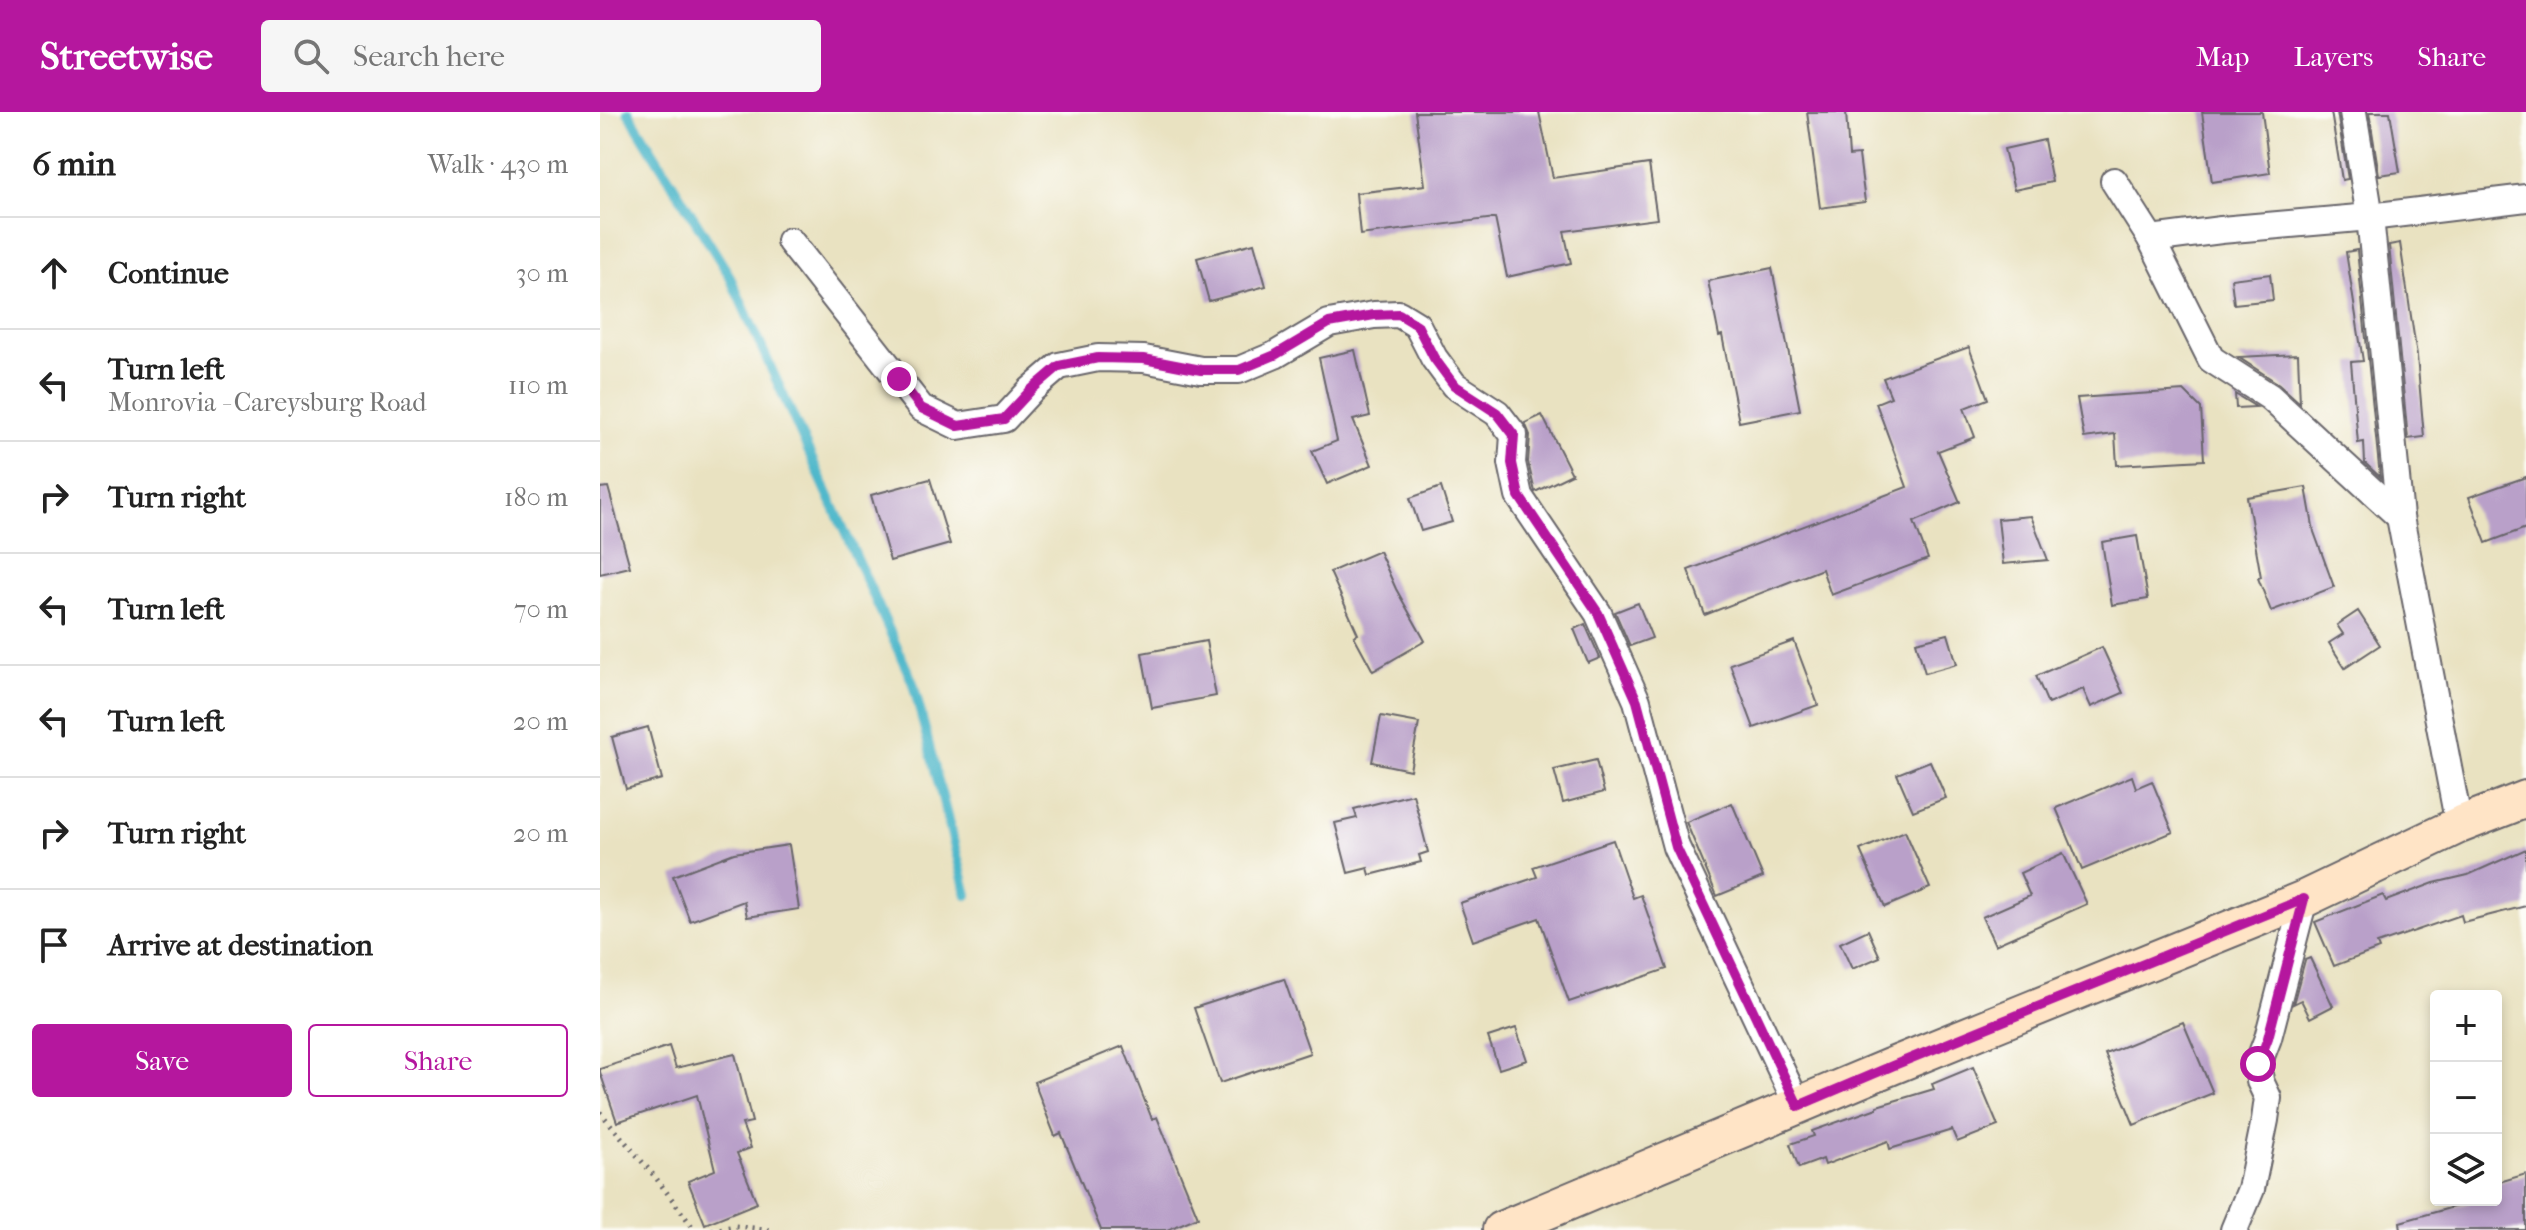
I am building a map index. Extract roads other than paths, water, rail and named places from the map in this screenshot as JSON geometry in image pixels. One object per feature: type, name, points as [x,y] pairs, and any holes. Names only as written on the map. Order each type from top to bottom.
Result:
[{"type":"main road","points":[[1501,1230],[1892,1066],[2304,899],[2459,825],[2526,799]]},
{"type":"street","points":[[2353,112],[2370,217],[2400,517],[2459,825]]},
{"type":"street","points":[[2114,181],[2151,239],[2211,359],[2270,397],[2400,517]]},
{"type":"street","points":[[2151,239],[2526,198]]},
{"type":"street","points":[[790,241],[921,408],[958,426],[1004,419],[1059,366],[1098,358],[1144,359],[1201,370],[1239,370],[1275,355],[1329,323],[1399,314],[1417,325],[1434,358],[1454,385],[1497,413],[1514,435],[1512,463],[1519,496],[1598,613],[1637,701],[1676,847],[1798,1106]]},
{"type":"street","points":[[2234,1230],[2251,1189],[2265,1120],[2268,1098],[2260,1081],[2258,1064],[2268,1038],[2304,899]]},
{"type":"waterway","points":[[628,112],[729,275],[913,683],[967,895]]}]
